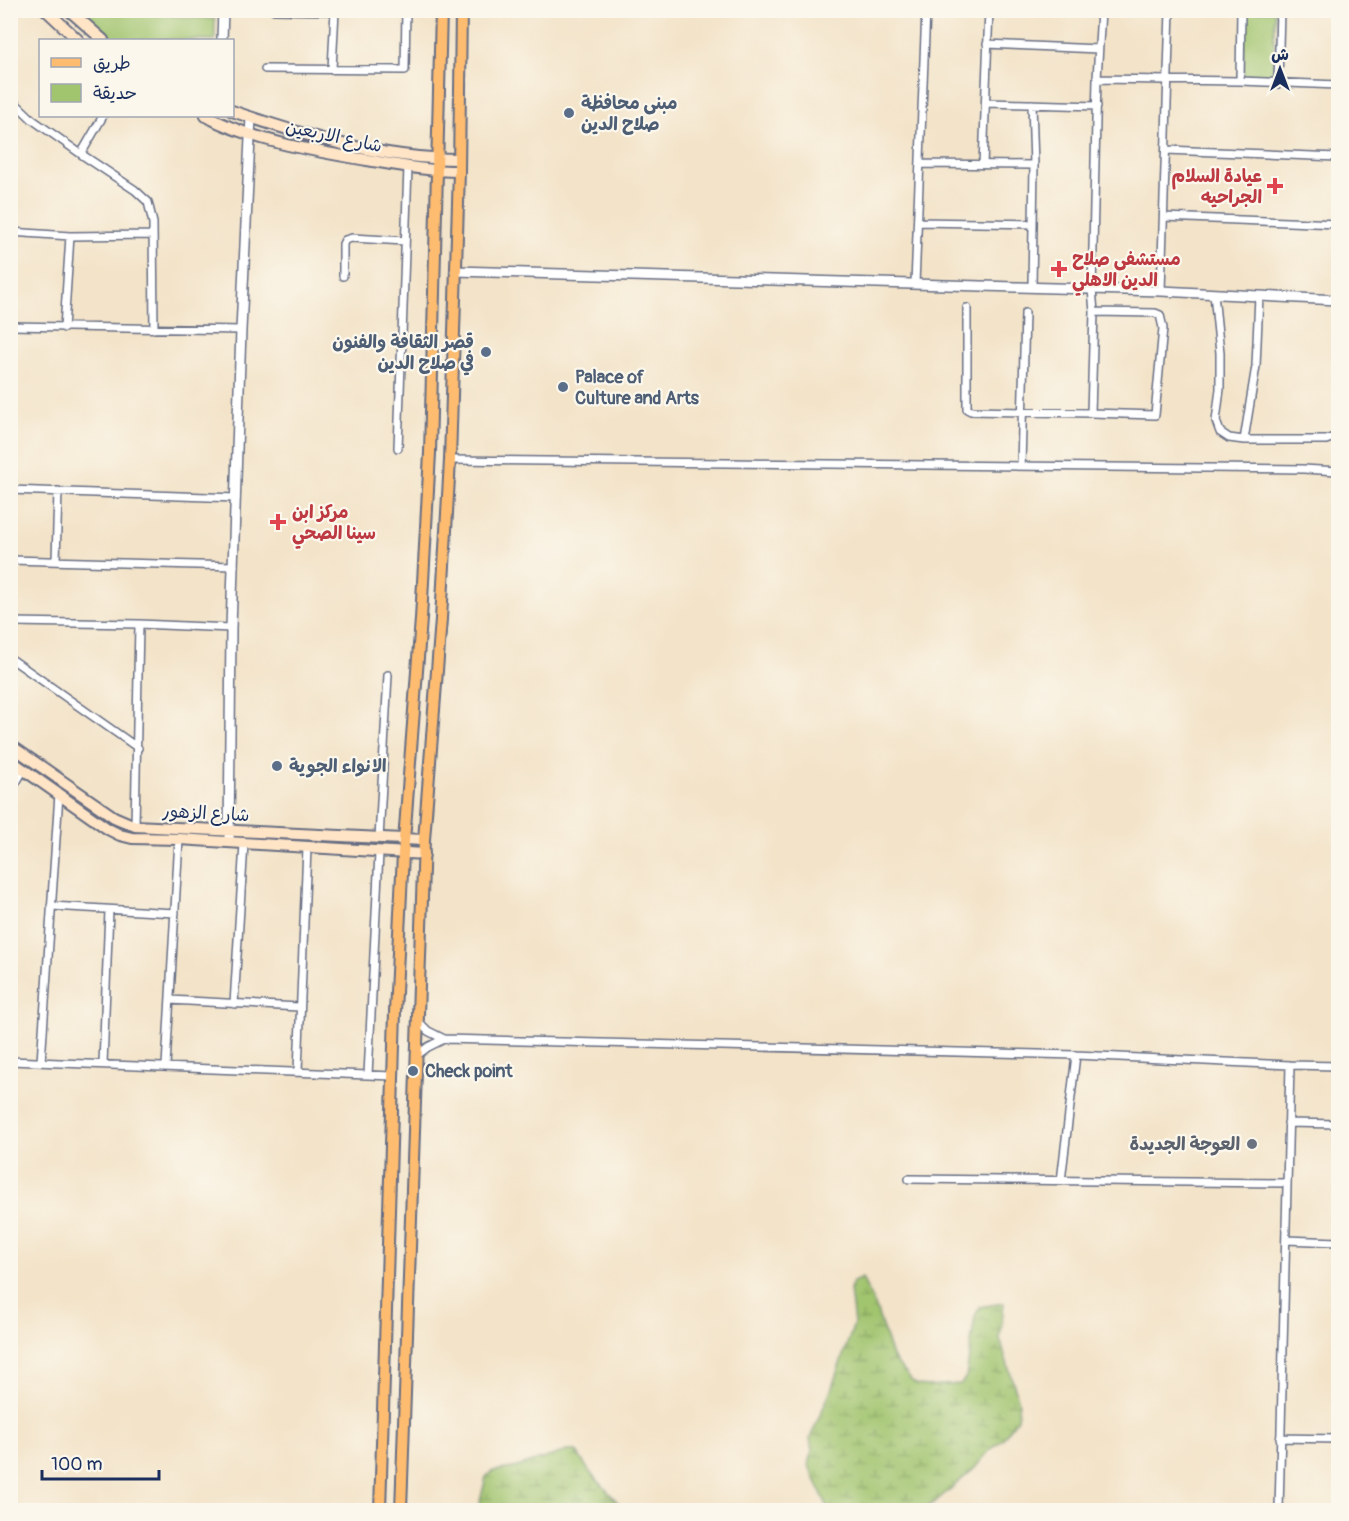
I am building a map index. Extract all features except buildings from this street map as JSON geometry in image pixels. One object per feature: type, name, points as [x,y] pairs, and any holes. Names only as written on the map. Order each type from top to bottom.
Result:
[{"type":"main road","points":[[46,10],[77,39]]},
{"type":"main road","points":[[69,10],[102,39]]},
{"type":"main road","points":[[380,1510],[393,1076],[404,855],[430,453],[441,10]]},
{"type":"main road","points":[[401,1510],[424,840],[441,619],[450,460],[461,10]]},
{"type":"main road","points":[[234,112],[292,132],[375,151],[438,159],[459,165]]},
{"type":"main road","name":"شارع الاربعين","points":[[208,117],[249,134],[320,152],[438,171],[459,165]]},
{"type":"main road","name":"شارع الزهور","points":[[10,745],[114,818],[135,826],[424,840]]},
{"type":"main road","name":"شارع الزهور","points":[[10,760],[120,835],[132,838],[179,839],[404,855],[424,854]]},
{"type":"main road","points":[[391,1171],[411,1169]]},
{"type":"street","points":[[222,39],[223,10]]},
{"type":"street","points":[[274,10],[335,11],[332,69]]},
{"type":"street","points":[[265,69],[405,70],[406,10]]},
{"type":"street","points":[[915,284],[926,10]]},
{"type":"street","points":[[983,165],[989,10]]},
{"type":"street","points":[[1091,413],[1097,79],[1101,10]]},
{"type":"street","points":[[1161,291],[1170,10]]},
{"type":"street","points":[[1240,81],[1241,10]]},
{"type":"street","points":[[1278,84],[1280,10]]},
{"type":"street","points":[[987,44],[1098,49]]},
{"type":"street","points":[[1097,79],[1240,81],[1338,86]]},
{"type":"street","points":[[10,98],[33,120],[135,190],[148,202],[151,210],[154,329]]},
{"type":"street","points":[[986,104],[1097,106]]},
{"type":"street","points":[[1032,104],[1034,165],[1032,287]]},
{"type":"street","points":[[81,154],[102,117]]},
{"type":"street","points":[[229,843],[231,628],[250,117]]},
{"type":"street","points":[[1166,150],[1338,157]]},
{"type":"street","points":[[920,164],[1034,165]]},
{"type":"street","points":[[398,448],[408,167]]},
{"type":"street","points":[[1164,217],[1338,224]]},
{"type":"street","points":[[918,222],[1033,224]]},
{"type":"street","points":[[10,232],[70,236],[152,235]]},
{"type":"street","points":[[64,328],[70,236]]},
{"type":"street","points":[[343,276],[345,240],[352,238],[405,241]]},
{"type":"street","points":[[455,271],[1161,291],[1338,300]]},
{"type":"street","points":[[1214,294],[1220,353],[1220,389],[1216,421],[1220,432],[1229,438],[1244,440],[1326,440],[1334,437],[1337,432],[1338,391]]},
{"type":"street","points":[[1244,440],[1256,366],[1259,296]]},
{"type":"street","points":[[966,308],[966,409],[971,411],[1155,415],[1163,328],[1160,315],[1094,312]]},
{"type":"street","points":[[1021,466],[1025,313]]},
{"type":"street","points":[[10,326],[241,330]]},
{"type":"street","points":[[450,460],[1338,471]]},
{"type":"street","points":[[10,490],[236,498]]},
{"type":"street","points":[[56,561],[58,491]]},
{"type":"street","points":[[10,560],[234,566]]},
{"type":"street","points":[[10,622],[231,628]]},
{"type":"street","points":[[135,826],[139,624]]},
{"type":"street","points":[[10,657],[138,748]]},
{"type":"street","points":[[379,839],[388,675]]},
{"type":"street","points":[[10,794],[24,769]]},
{"type":"street","points":[[41,1062],[59,794]]},
{"type":"street","points":[[166,1066],[179,839]]},
{"type":"street","points":[[234,1004],[243,844]]},
{"type":"street","points":[[298,1071],[307,848]]},
{"type":"street","points":[[368,1075],[379,853]]},
{"type":"street","points":[[51,906],[175,913]]},
{"type":"street","points":[[103,1064],[110,910]]},
{"type":"street","points":[[170,1000],[299,1007]]},
{"type":"street","points":[[417,1019],[428,1031],[444,1040]]},
{"type":"street","points":[[416,1056],[428,1047],[444,1040],[1076,1055],[1338,1066]]},
{"type":"street","points":[[1061,1181],[1076,1055]]},
{"type":"street","points":[[10,1060],[393,1076]]},
{"type":"street","points":[[1279,1510],[1290,1065]]},
{"type":"street","points":[[1288,1123],[1338,1124]]},
{"type":"street","points":[[909,1179],[1286,1183]]},
{"type":"street","points":[[1286,1240],[1338,1242]]},
{"type":"street","points":[[1280,1438],[1338,1439]]},
{"type":"green space","points":[[81,11],[215,19],[215,39],[114,39]]},
{"type":"green space","points":[[1245,11],[1275,11],[1273,77],[1243,76]]},
{"type":"green space","points":[[862,1278],[876,1308],[892,1357],[917,1385],[961,1384],[966,1377],[975,1316],[980,1307],[1004,1303],[1000,1339],[1019,1402],[1017,1419],[1002,1440],[974,1469],[935,1502],[921,1510],[829,1510],[809,1466],[812,1450],[810,1438],[831,1390],[854,1324],[850,1290],[853,1282]]},
{"type":"green space","points":[[567,1451],[576,1451],[589,1471],[625,1510],[478,1510],[486,1477],[493,1471],[514,1468]]},
{"type":"place","name":"مبنى محافظة صلاح الدين","points":[[569,113]]},
{"type":"place","name":"عيادة السلام الجراحيه","points":[[1275,186]]},
{"type":"place","name":"مستشفى صلاح الدين الاهلي","points":[[1059,269]]},
{"type":"place","name":"قصر الثقافة والفنون في صلاح الدين","points":[[486,352]]},
{"type":"place","name":"Palace of Culture and Arts","points":[[563,387]]},
{"type":"place","name":"مركز ابن سينا الصحي","points":[[278,522]]},
{"type":"place","name":"الانواء الجوية","points":[[277,766]]},
{"type":"place","name":"Check point","points":[[413,1071]]},
{"type":"place","name":"العوجة الجديدة","points":[[1252,1144]]}]
